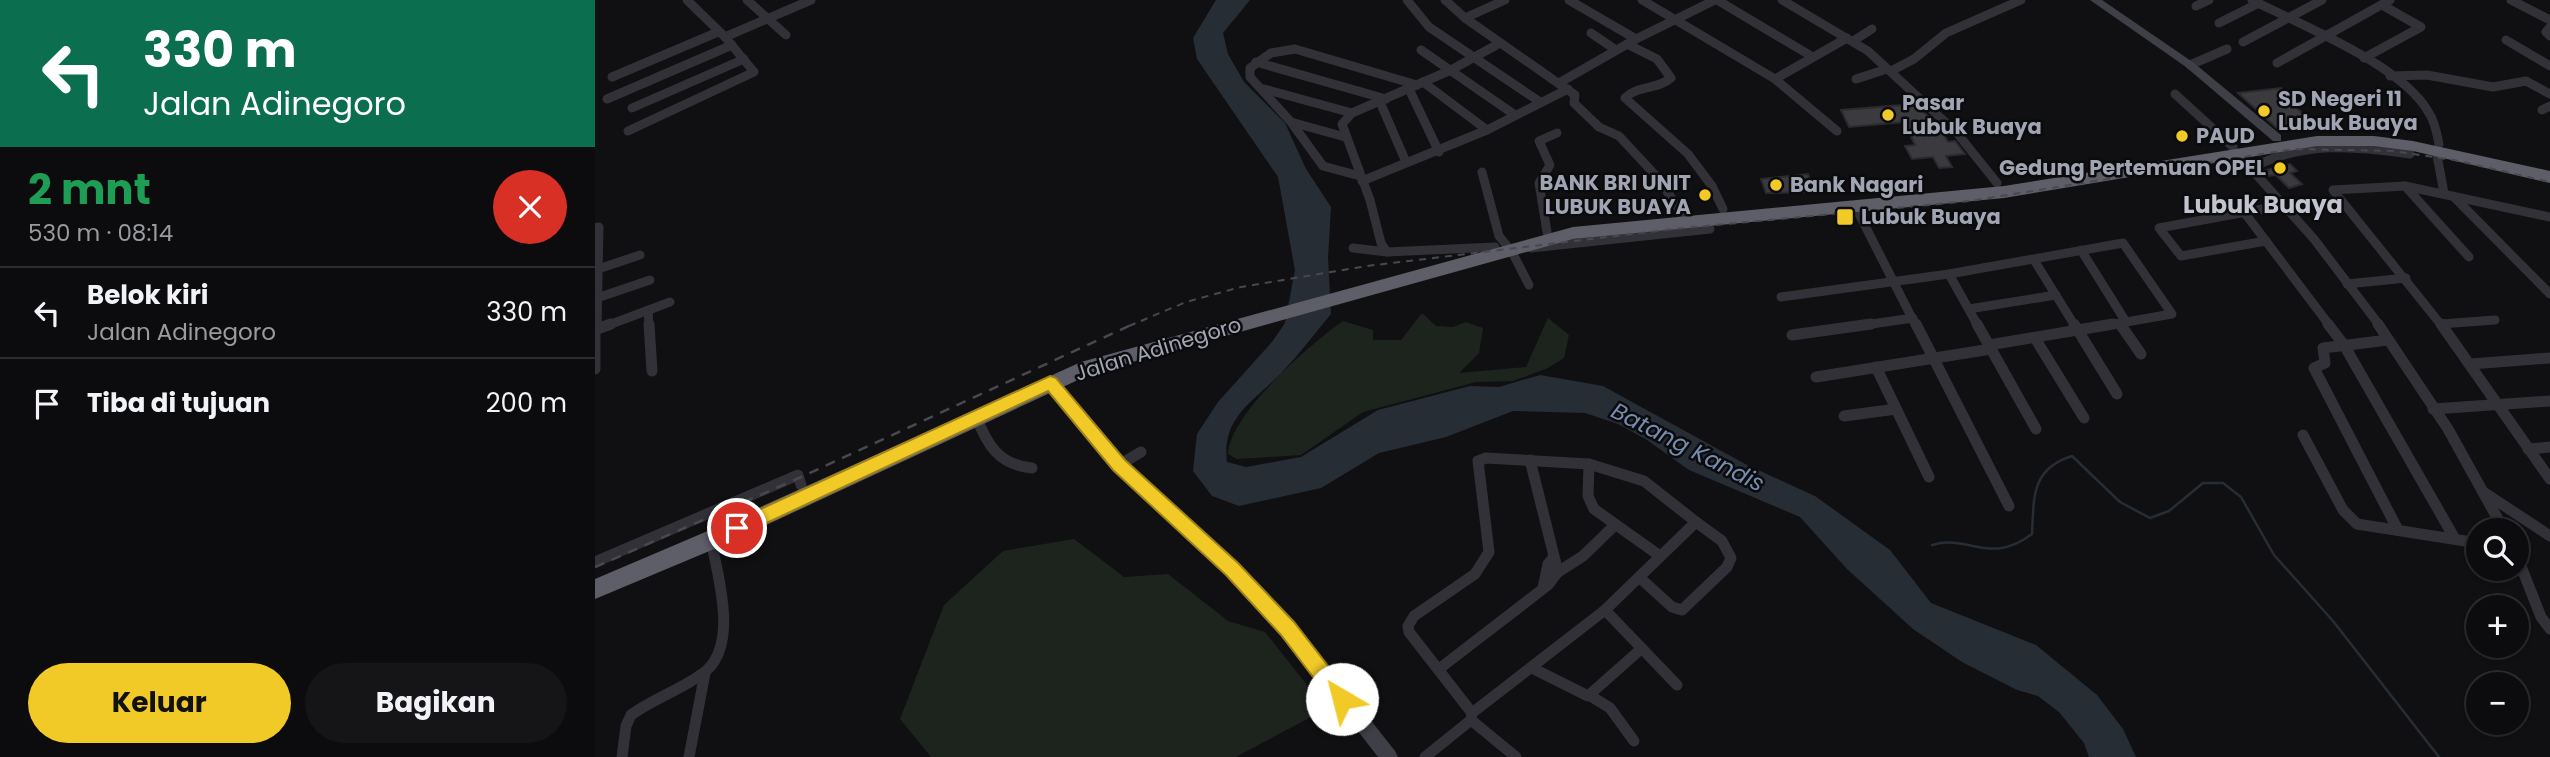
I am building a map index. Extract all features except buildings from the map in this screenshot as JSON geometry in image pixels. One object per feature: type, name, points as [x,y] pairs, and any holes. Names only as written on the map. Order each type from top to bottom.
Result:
[{"type":"highway","points":[[1758,211],[1911,194],[2345,136]]},
{"type":"highway","points":[[1507,248],[1547,232],[1581,224],[1682,214],[1856,208],[2004,192],[2235,150],[2277,138],[2373,138],[2437,147],[2550,170]]},
{"type":"highway","points":[[2437,147],[2550,177]]},
{"type":"highway","points":[[1507,248],[1573,233],[1730,212]]},
{"type":"highway","name":"Jalan Adinegoro","points":[[595,589],[711,540],[801,485],[1056,368],[1108,348],[1342,292],[1507,248]]},
{"type":"highway","name":"Jalan Adinegoro","points":[[595,576],[761,511],[1050,383],[1138,351],[1282,307]]},
{"type":"street","points":[[628,131],[750,76],[754,69],[687,0]]},
{"type":"street","points":[[747,0],[786,35]]},
{"type":"street","points":[[612,77],[768,18],[796,3],[811,0]]},
{"type":"street","points":[[1407,0],[1429,26],[1540,102]]},
{"type":"street","points":[[1445,0],[1465,18],[1576,97],[1574,103],[1583,114],[1604,130],[1619,136],[1650,169],[1682,214]]},
{"type":"street","points":[[1465,18],[1505,0]]},
{"type":"street","points":[[1569,0],[1657,59],[1671,78],[1664,84],[1630,92],[1625,98],[1666,132],[1712,184],[1730,212]]},
{"type":"street","points":[[1642,0],[1775,79],[1837,131]]},
{"type":"street","points":[[1487,130],[1416,85],[1295,49],[1272,53],[1256,62],[1249,74],[1291,122],[1324,166],[1361,178],[1439,152],[1487,130],[1540,102],[1616,50],[1716,0],[1813,57]]},
{"type":"street","points":[[1782,0],[1850,40],[1889,70],[1957,133],[1997,183]]},
{"type":"street","points":[[1856,79],[1889,70],[1914,59],[1946,33],[2021,0]]},
{"type":"street","points":[[2095,0],[2190,65],[2277,138]]},
{"type":"street","points":[[2196,6],[2209,0]]},
{"type":"street","points":[[2296,0],[2309,7]]},
{"type":"street","points":[[2243,41],[2322,0]]},
{"type":"street","points":[[2511,0],[2550,20]]},
{"type":"street","points":[[2220,23],[2256,2],[2364,58],[2390,76],[2426,107],[2448,195],[2550,294]]},
{"type":"street","points":[[2277,63],[2386,2],[2421,27],[2364,58]]},
{"type":"street","points":[[2550,27],[2546,32],[2550,36]]},
{"type":"street","points":[[1775,79],[1813,57],[1872,29]]},
{"type":"street","points":[[1591,33],[1616,50]]},
{"type":"street","points":[[2506,40],[2550,66]]},
{"type":"street","points":[[1387,252],[1382,247],[1342,124],[1352,113],[1451,70],[1500,43]]},
{"type":"street","points":[[607,99],[732,45]]},
{"type":"street","points":[[2190,65],[2227,49]]},
{"type":"street","points":[[1421,50],[1514,115]]},
{"type":"street","points":[[632,108],[744,59]]},
{"type":"street","points":[[1256,62],[1383,100]]},
{"type":"street","points":[[2390,76],[2415,72],[2432,78],[2491,88],[2526,80],[2550,94]]},
{"type":"street","points":[[1416,85],[1439,152]]},
{"type":"street","points":[[1264,89],[1352,113]]},
{"type":"street","points":[[2175,94],[2252,168],[2347,284],[2433,409],[2498,518]]},
{"type":"street","points":[[1383,100],[1406,162]]},
{"type":"street","points":[[1291,122],[1345,137]]},
{"type":"street","points":[[1547,232],[1539,183],[1550,165],[1539,141],[1557,133]]},
{"type":"street","points":[[2252,168],[2272,156],[2317,149],[2367,149],[2410,154]]},
{"type":"street","points":[[1482,172],[1507,248],[1529,285]]},
{"type":"street","points":[[2405,186],[2469,257]]},
{"type":"street","points":[[2550,217],[2405,186],[2344,187],[2333,191],[2441,324],[2550,479]]},
{"type":"street","points":[[2266,241],[2185,257],[2178,255],[2158,228],[2284,205]]},
{"type":"street","points":[[1856,208],[2009,506]]},
{"type":"street","points":[[2244,212],[2344,345],[2455,539]]},
{"type":"street","points":[[595,228],[599,227],[595,369]]},
{"type":"street","points":[[1353,248],[1387,252],[1507,248],[1710,229]]},
{"type":"street","points":[[1781,296],[1949,274],[2123,243],[2172,314],[1934,359],[1816,377]]},
{"type":"street","points":[[2081,250],[2141,354]]},
{"type":"street","points":[[598,269],[640,255]]},
{"type":"street","points":[[2034,260],[2117,394]]},
{"type":"street","points":[[1949,274],[2036,429]]},
{"type":"street","points":[[2347,284],[2406,278]]},
{"type":"street","points":[[597,298],[650,280]]},
{"type":"street","points":[[1969,309],[2056,295]]},
{"type":"street","points":[[596,329],[670,302]]},
{"type":"street","points":[[648,310],[652,372]]},
{"type":"street","points":[[1792,335],[1913,318]]},
{"type":"street","points":[[2441,324],[2495,320]]},
{"type":"street","points":[[2035,338],[2084,418]]},
{"type":"street","points":[[2388,340],[2323,348],[2325,363],[2314,368],[2398,530]]},
{"type":"street","points":[[2471,364],[2550,358]]},
{"type":"street","points":[[1876,367],[1929,477]]},
{"type":"street","points":[[1050,383],[1119,465],[1232,569],[1288,628],[1389,757]]},
{"type":"street","points":[[2433,409],[2550,401]]},
{"type":"street","points":[[1843,416],[1896,409]]},
{"type":"street","points":[[976,416],[990,450],[1001,462],[1031,468]]},
{"type":"street","points":[[2303,435],[2350,519],[2362,525],[2466,541]]},
{"type":"street","points":[[2528,449],[2550,447]]},
{"type":"street","points":[[1119,465],[1141,452]]},
{"type":"street","points":[[1516,757],[1471,716],[1439,669],[1409,632],[1408,626],[1414,616],[1475,574],[1489,552],[1478,461],[1486,458],[1589,464],[1644,481],[1713,532],[1729,551],[1731,558],[1727,567],[1682,610],[1672,607],[1639,577]]},
{"type":"street","points":[[1530,460],[1558,572]]},
{"type":"street","points":[[1589,464],[1586,482],[1594,510],[1602,519],[1615,524],[1660,556]]},
{"type":"street","points":[[595,562],[799,475],[801,485]]},
{"type":"street","points":[[2484,493],[2505,503],[2528,524],[2550,536]]},
{"type":"street","points":[[1425,757],[1471,716],[1605,610],[1696,522]]},
{"type":"street","points":[[1439,669],[1543,588],[1558,572],[1583,556],[1615,524]]},
{"type":"street","points":[[689,757],[705,673],[726,632],[711,540]]},
{"type":"street","points":[[1543,588],[1548,564],[1553,558]]},
{"type":"street","points":[[2527,581],[2541,617],[2550,629]]},
{"type":"street","points":[[1605,610],[1677,685]]},
{"type":"street","points":[[1589,695],[1641,649]]},
{"type":"street","points":[[1532,668],[1585,696],[1589,695],[1615,711],[1634,741]]},
{"type":"street","points":[[622,757],[626,726],[631,715],[705,673]]},
{"type":"shaded area","points":[[1422,313],[1436,326],[1453,327],[1466,322],[1483,328],[1479,353],[1459,373],[1526,367],[1548,318],[1569,335],[1564,358],[1548,368],[1513,381],[1476,382],[1363,412],[1301,455],[1237,459],[1228,454],[1232,438],[1257,400],[1311,346],[1343,321],[1373,330],[1373,340],[1401,340]]},
{"type":"shaded area","points":[[1074,539],[1124,577],[1168,574],[1228,621],[1265,632],[1326,709],[1236,757],[931,757],[900,719],[944,605],[1003,551]]},
{"type":"water","name":"Batang Kandis","points":[[1216,0],[1250,0],[1223,33],[1228,54],[1244,82],[1285,123],[1306,169],[1331,207],[1328,258],[1331,314],[1291,363],[1235,420],[1227,446],[1227,462],[1246,467],[1301,457],[1378,410],[1470,386],[1499,387],[1540,375],[1603,386],[1747,465],[1815,496],[1890,550],[1931,603],[2036,645],[2097,695],[2123,729],[2136,757],[2089,757],[2084,743],[2059,712],[2038,696],[2017,690],[1962,662],[1913,629],[1847,569],[1800,517],[1689,470],[1647,440],[1618,424],[1585,413],[1513,411],[1446,437],[1379,453],[1321,488],[1239,506],[1212,496],[1193,471],[1197,434],[1218,402],[1272,342],[1285,323],[1295,270],[1278,177],[1197,59],[1193,38]]},
{"type":"waterway","points":[[1932,545],[1958,543],[1991,549],[2004,548],[2032,534],[2037,486],[2049,468],[2072,456],[2120,502],[2150,518],[2169,511],[2203,483],[2223,483],[2241,497],[2274,555],[2333,621],[2439,757]]},
{"type":"railway","points":[[1129,326],[1186,302],[1241,287],[1367,266],[1674,229],[1970,201],[2294,149],[2393,151],[2454,160],[2550,182]]},
{"type":"railway","points":[[595,567],[799,478],[1133,324]]},
{"type":"place","name":"SD Negeri 11 Lubuk Buaya","points":[[2264,111]]},
{"type":"place","name":"Pasar Lubuk Buaya","points":[[1888,115]]},
{"type":"place","name":"PAUD","points":[[2182,136]]},
{"type":"place","name":"Gedung Pertemuan OPEL","points":[[2280,168]]},
{"type":"place","name":"Bank Nagari","points":[[1776,185]]},
{"type":"place","name":"BANK BRI UNIT LUBUK BUAYA","points":[[1705,195]]},
{"type":"place","name":"Lubuk Buaya","points":[[1845,217]]},
{"type":"district","name":"Lubuk Buaya","points":[[2263,205]]},
{"type":"route","points":[[737,528],[1050,383],[1119,465],[1232,569],[1288,628],[1342,699]]}]
